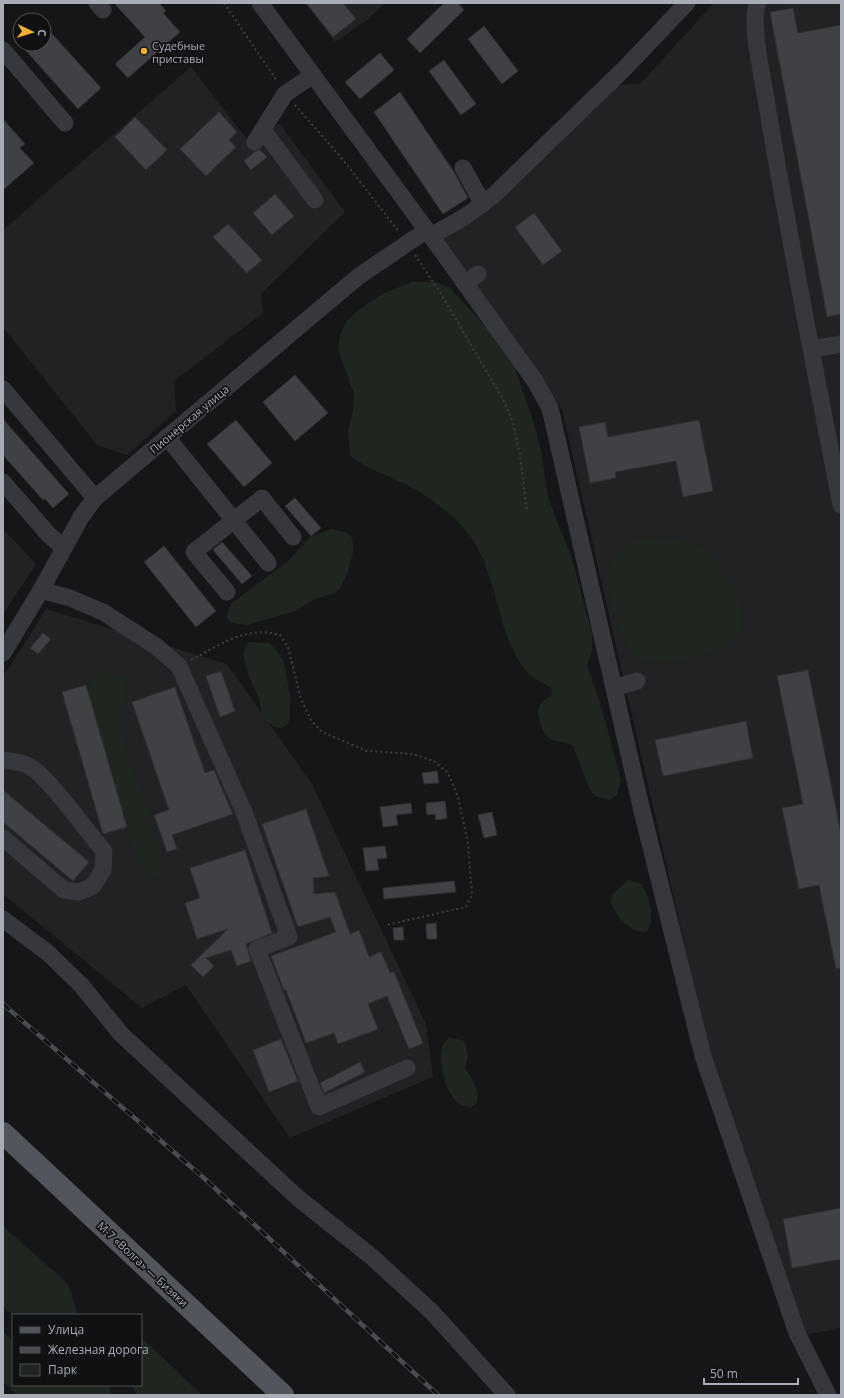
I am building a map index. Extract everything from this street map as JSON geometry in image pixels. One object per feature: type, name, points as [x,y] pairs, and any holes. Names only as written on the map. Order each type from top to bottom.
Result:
[{"type":"main road","name":"М-7 «Волга» — Бизяки","points":[[3,1132],[283,1395]]},
{"type":"street","name":"Пионерская улица","points":[[3,653],[63,547],[81,517],[95,498],[359,276],[429,233],[466,216],[494,195],[626,67],[687,3]]},
{"type":"street","points":[[758,3],[755,8],[756,34],[774,149],[841,505]]},
{"type":"street","points":[[258,4],[313,75],[429,233],[472,279],[550,408],[644,819],[703,1056],[797,1333],[828,1395]]},
{"type":"street","points":[[3,50],[65,123]]},
{"type":"street","points":[[313,75],[285,94],[259,136],[315,200]]},
{"type":"street","points":[[463,168],[483,204]]},
{"type":"street","points":[[812,350],[841,344]]},
{"type":"street","points":[[3,389],[95,498]]},
{"type":"street","points":[[167,437],[268,563]]},
{"type":"street","points":[[3,482],[49,535],[63,547]]},
{"type":"street","points":[[227,592],[194,552],[262,498],[293,537]]},
{"type":"street","points":[[40,590],[70,598],[103,612],[157,647],[179,666],[244,812],[289,937],[257,949],[319,1107],[407,1068]]},
{"type":"street","points":[[614,688],[637,681]]},
{"type":"street","points":[[3,760],[14,761],[28,766],[42,776],[104,851],[103,870],[93,886],[80,892],[64,890],[3,838]]},
{"type":"street","points":[[5,921],[48,953],[81,985],[121,1034],[286,1187],[372,1257],[432,1312],[506,1395]]},
{"type":"path","points":[[179,666],[240,635],[258,631],[280,635],[288,647],[301,699],[312,720],[322,732],[367,750],[413,754],[434,761],[448,774],[458,797],[468,843],[472,895],[466,907],[386,925]]},
{"type":"shaded area","points":[[306,3],[385,3],[366,21],[335,42]]},
{"type":"shaded area","points":[[714,3],[841,3],[841,1328],[805,1335],[734,1161],[562,409],[434,236],[536,152],[598,87],[641,83]]},
{"type":"shaded area","points":[[191,67],[254,148],[279,123],[345,212],[261,294],[263,313],[174,381],[176,411],[127,455],[97,445],[3,327],[3,230]]},
{"type":"shaded area","points":[[3,529],[36,564],[3,614]]},
{"type":"shaded area","points":[[46,609],[227,664],[312,784],[426,1024],[433,1077],[290,1138],[186,985],[142,1008],[3,894],[3,675],[11,665]]},
{"type":"green space","points":[[412,282],[435,282],[449,287],[498,340],[512,360],[535,427],[541,450],[548,498],[571,556],[592,633],[592,650],[587,665],[600,703],[621,780],[617,795],[610,800],[595,796],[590,790],[573,746],[550,739],[544,733],[538,713],[542,702],[552,695],[551,688],[528,674],[516,656],[502,621],[487,568],[470,536],[457,521],[424,495],[407,485],[363,465],[350,456],[348,432],[353,410],[354,394],[338,350],[340,335],[347,321],[358,310],[384,293]]},
{"type":"green space","points":[[332,529],[345,532],[351,536],[354,548],[349,569],[340,588],[335,593],[315,599],[295,611],[247,625],[232,623],[227,619],[229,607],[233,602],[287,562],[311,536]]},
{"type":"green space","points":[[642,538],[694,544],[710,551],[717,557],[723,565],[734,587],[741,611],[740,630],[729,645],[710,653],[676,661],[652,661],[642,659],[634,655],[625,642],[621,632],[611,598],[608,580],[612,561],[617,553],[629,544]]},
{"type":"green space","points":[[248,642],[270,643],[284,661],[290,697],[290,718],[287,725],[281,728],[274,727],[263,718],[259,699],[248,674],[243,654]]},
{"type":"green space","points":[[99,673],[113,673],[125,677],[127,691],[121,718],[124,746],[131,768],[143,795],[162,854],[162,874],[157,878],[145,873],[138,862],[89,703],[89,690],[92,679]]},
{"type":"green space","points":[[629,880],[642,884],[651,908],[651,921],[646,932],[635,930],[629,926],[620,918],[612,906],[611,901],[614,893]]},
{"type":"green space","points":[[449,1037],[465,1041],[468,1056],[465,1068],[475,1085],[478,1098],[477,1103],[471,1107],[462,1105],[456,1101],[444,1079],[441,1054],[443,1046]]},
{"type":"green space","points":[[3,1226],[68,1284],[78,1314],[12,1315],[3,1306]]},
{"type":"green space","points":[[3,1332],[12,1340],[12,1386],[109,1386],[111,1395],[17,1395],[3,1382]]},
{"type":"green space","points":[[142,1338],[202,1395],[137,1395],[132,1386],[142,1386]]},
{"type":"building","name":"Судебные приставы","points":[[114,3],[159,3],[166,11],[163,13],[180,32],[128,78],[115,64],[145,37]]},
{"type":"building","points":[[306,3],[343,3],[356,19],[333,37]]},
{"type":"building","points":[[444,3],[458,3],[464,10],[420,53],[407,39]]},
{"type":"building","points":[[793,8],[798,33],[841,25],[841,314],[827,317],[770,12]]},
{"type":"building","points":[[484,26],[518,71],[502,84],[468,39]]},
{"type":"building","points":[[52,34],[101,88],[78,109],[27,52],[52,52]]},
{"type":"building","points":[[380,53],[394,70],[360,99],[345,82]]},
{"type":"building","points":[[444,60],[476,104],[461,115],[429,71]]},
{"type":"building","points":[[400,92],[454,172],[468,198],[443,214],[374,112]]},
{"type":"building","points":[[219,112],[237,132],[229,140],[236,147],[206,176],[180,149]]},
{"type":"building","points":[[135,117],[167,150],[146,170],[115,137]]},
{"type":"building","points":[[3,119],[25,144],[20,148],[34,163],[3,190]]},
{"type":"building","points":[[260,150],[267,157],[251,170],[244,161],[254,152]]},
{"type":"building","points":[[275,194],[294,216],[272,235],[253,213]]},
{"type":"building","points":[[534,213],[562,251],[543,265],[515,227]]},
{"type":"building","points":[[228,224],[262,260],[247,273],[213,237]]},
{"type":"building","points":[[295,375],[328,413],[295,441],[263,402]]},
{"type":"building","points":[[3,419],[69,494],[53,508],[45,499],[43,500],[3,455]]},
{"type":"building","points":[[236,420],[272,463],[244,487],[207,444]]},
{"type":"building","points":[[699,420],[713,491],[683,497],[676,461],[615,472],[616,478],[590,483],[579,427],[605,422],[608,437]]},
{"type":"building","points":[[295,498],[321,528],[311,536],[285,506]]},
{"type":"building","points":[[222,542],[252,576],[242,584],[213,550]]},
{"type":"building","points":[[164,546],[216,611],[196,627],[144,562]]},
{"type":"building","points":[[43,633],[51,639],[38,654],[30,648]]},
{"type":"building","points":[[808,670],[841,834],[841,968],[836,969],[819,885],[799,889],[782,808],[803,804],[777,676]]},
{"type":"building","points":[[221,671],[235,711],[220,717],[206,676]]},
{"type":"building","points":[[86,685],[127,827],[103,834],[62,692]]},
{"type":"building","points":[[175,687],[205,773],[214,770],[233,814],[172,835],[177,849],[167,852],[154,815],[169,810],[132,702]]},
{"type":"building","points":[[746,721],[753,758],[663,776],[655,740]]},
{"type":"building","points":[[437,771],[439,783],[424,784],[422,773]]},
{"type":"building","points":[[3,790],[89,862],[73,881],[3,822]]},
{"type":"building","points":[[445,801],[447,818],[436,820],[435,814],[427,815],[426,803]]},
{"type":"building","points":[[411,803],[412,813],[396,815],[398,825],[383,827],[380,807]]},
{"type":"building","points":[[306,809],[329,876],[313,878],[314,894],[335,892],[350,934],[359,930],[369,957],[381,952],[390,973],[394,972],[423,1043],[409,1049],[387,996],[368,1004],[378,1029],[338,1044],[334,1033],[306,1043],[286,990],[284,990],[271,956],[336,932],[330,917],[298,927],[262,824]]},
{"type":"building","points":[[492,812],[497,835],[484,838],[478,815]]},
{"type":"building","points":[[385,846],[387,858],[377,859],[379,870],[366,871],[363,848]]},
{"type":"building","points":[[245,850],[272,933],[246,944],[251,961],[237,966],[231,950],[206,958],[214,966],[203,977],[191,965],[228,929],[197,939],[185,903],[200,898],[190,868]]},
{"type":"building","points":[[454,881],[456,892],[384,899],[383,888]]},
{"type":"building","points":[[436,923],[437,939],[427,939],[426,924]]},
{"type":"building","points":[[403,927],[404,940],[394,940],[393,928]]},
{"type":"building","points":[[281,1039],[298,1081],[269,1092],[253,1050]]},
{"type":"building","points":[[360,1062],[365,1072],[324,1093],[320,1083]]},
{"type":"building","points":[[841,1208],[841,1259],[792,1268],[783,1219]]},
{"type":"railway","points":[[3,1004],[205,1179],[438,1395]]},
{"type":"place","name":"Судебные приставы","points":[[144,51]]}]
